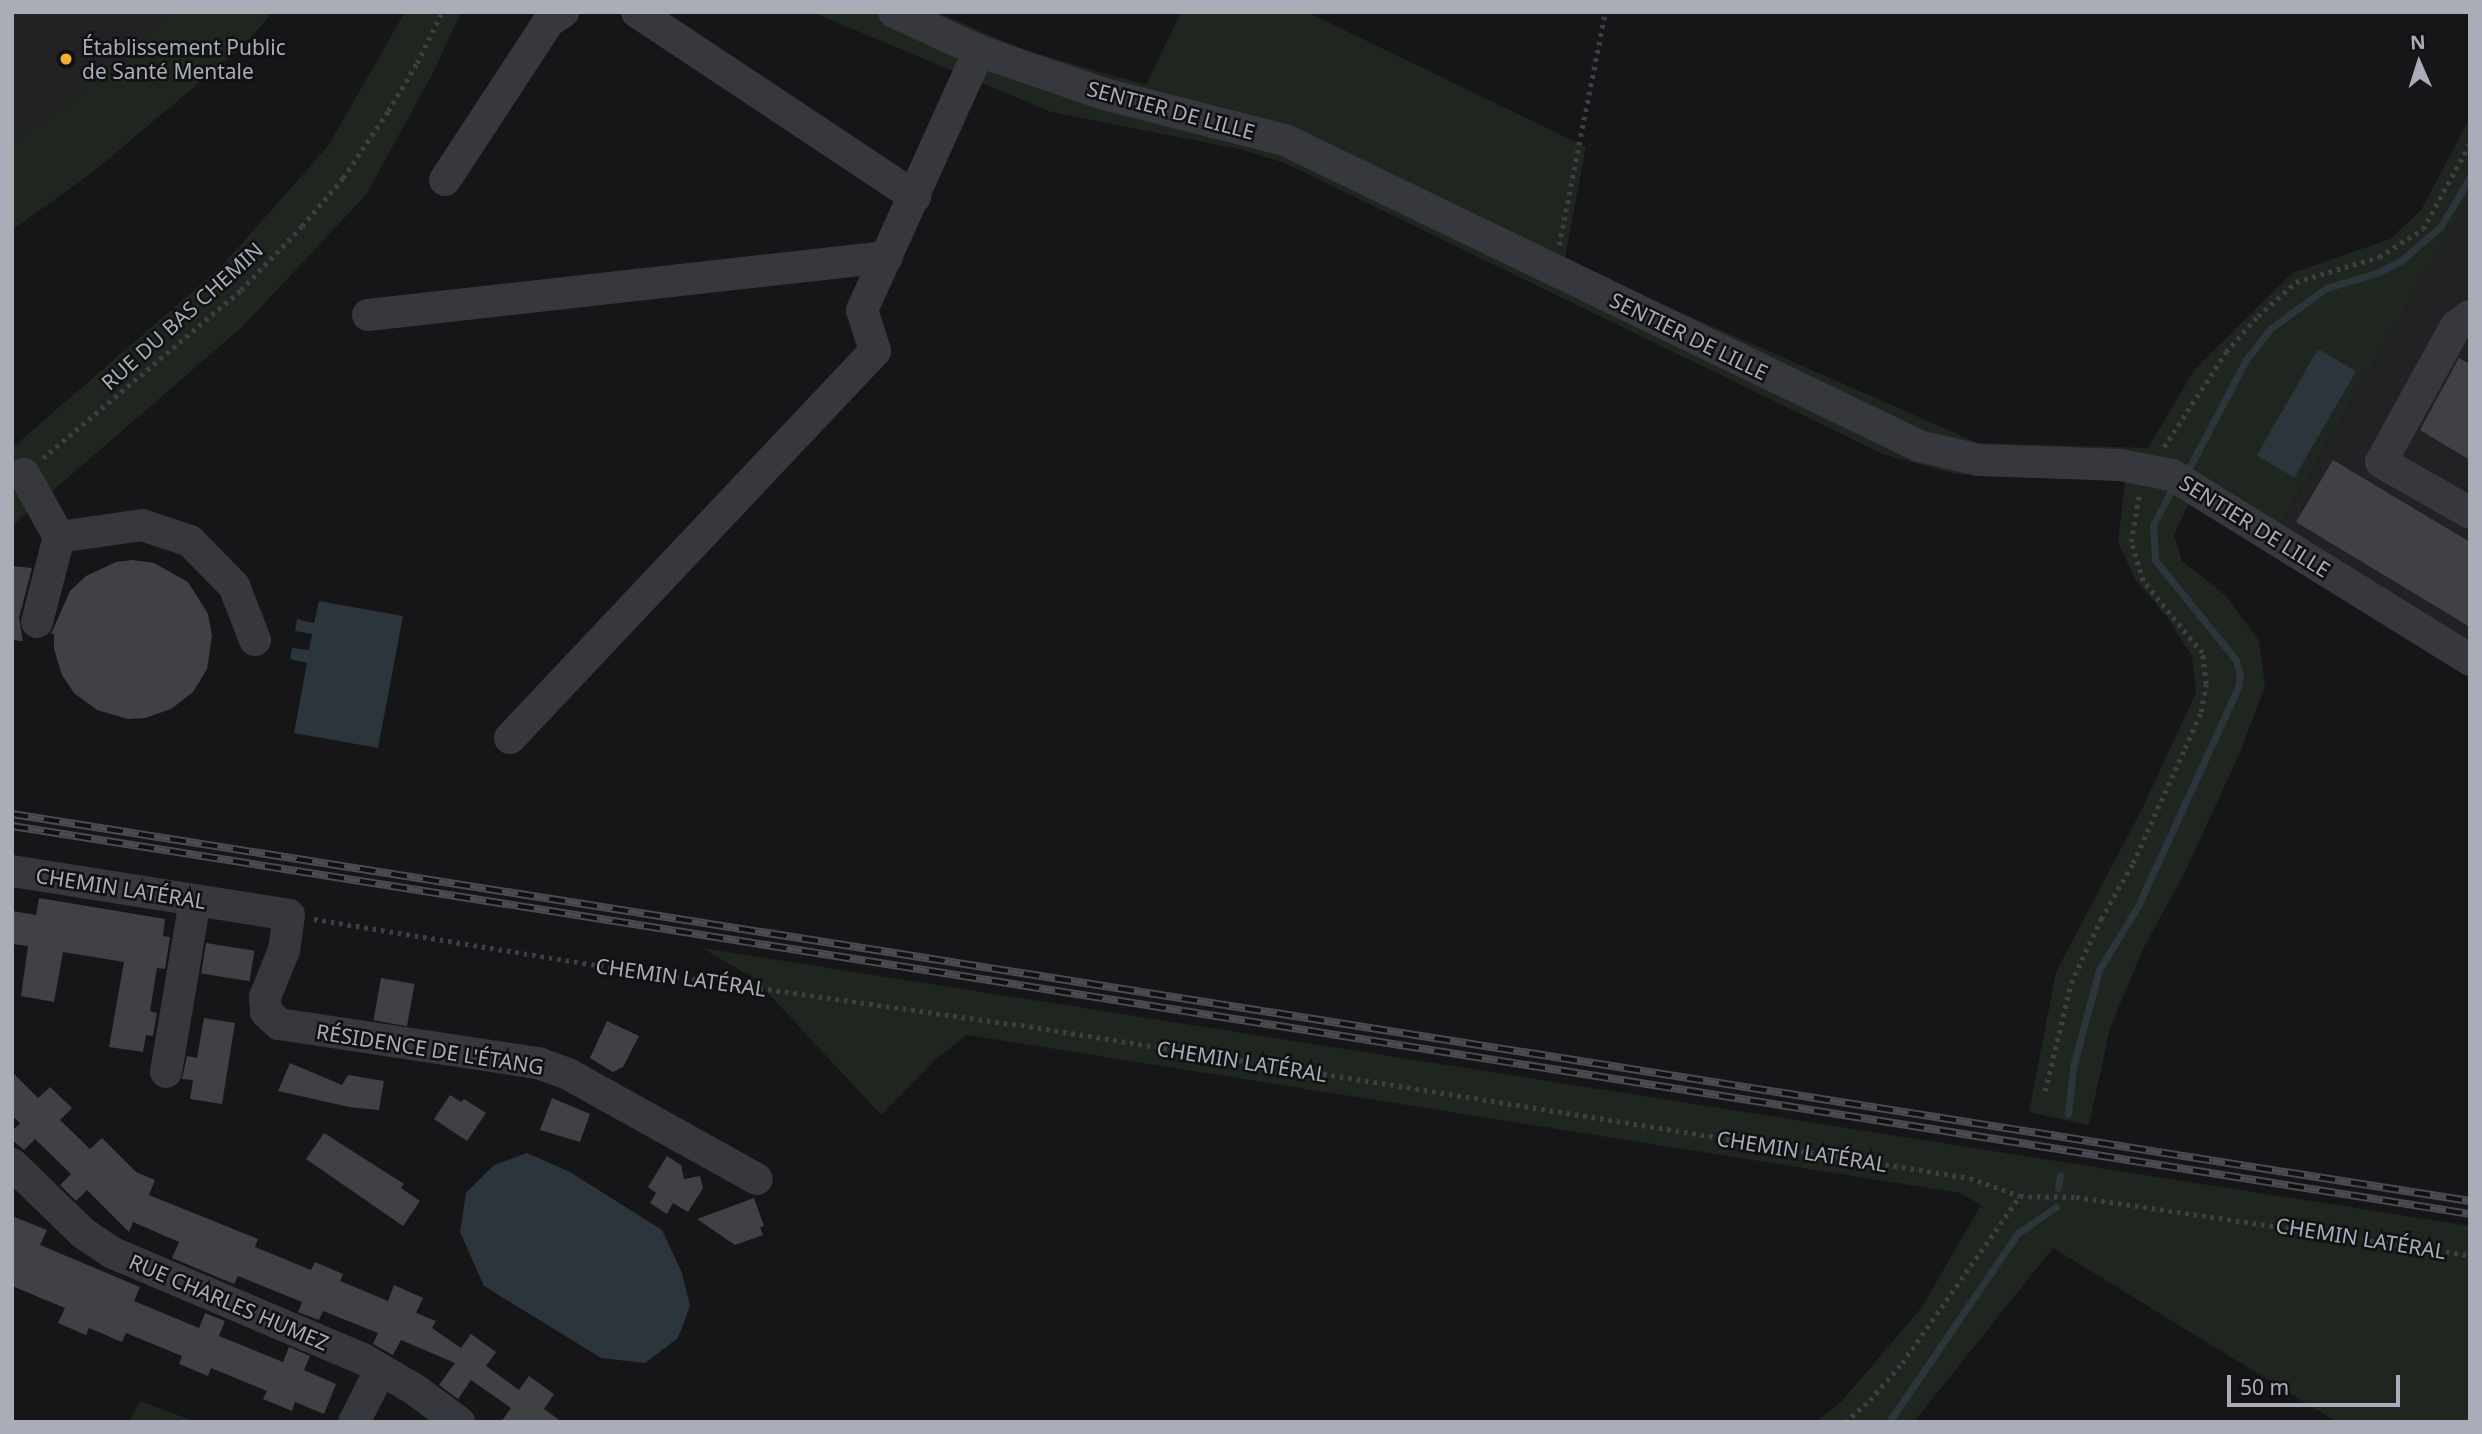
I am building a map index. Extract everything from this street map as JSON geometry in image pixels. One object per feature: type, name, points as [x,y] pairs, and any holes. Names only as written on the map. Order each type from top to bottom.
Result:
[{"type":"street","points":[[445,180],[549,21],[563,12]]},
{"type":"street","points":[[637,12],[915,197]]},
{"type":"street","name":"SENTIER DE LILLE","points":[[894,12],[979,51],[1104,94],[1285,140],[1879,428],[1934,452],[1979,460],[2151,468],[2194,485],[2470,660]]},
{"type":"street","points":[[510,738],[875,351],[862,310],[979,51]]},
{"type":"street","points":[[368,315],[887,257]]},
{"type":"street","points":[[2470,316],[2456,326],[2381,462],[2470,513]]},
{"type":"street","points":[[24,474],[59,537],[37,622]]},
{"type":"street","points":[[59,537],[142,525],[190,541],[234,586],[255,640]]},
{"type":"street","name":"CHEMIN LATÉRAL","points":[[12,871],[289,915]]},
{"type":"street","points":[[166,1072],[195,900]]},
{"type":"street","name":"RÉSIDENCE DE L'ÉTANG","points":[[289,915],[284,950],[265,997],[266,1012],[279,1024],[538,1063],[568,1073],[757,1179]]},
{"type":"street","name":"RUE CHARLES HUMEZ","points":[[12,1164],[83,1233],[113,1252],[345,1350],[382,1369],[459,1422]]},
{"type":"street","points":[[354,1422],[382,1369]]},
{"type":"path","name":"RUE DU BAS CHEMIN","points":[[24,474],[241,290],[302,226],[343,178],[388,111],[422,54],[442,12]]},
{"type":"path","points":[[1553,270],[1605,12]]},
{"type":"path","points":[[2045,1091],[2071,983],[2101,919],[2133,863],[2185,748],[2201,712],[2206,684],[2202,653],[2143,581],[2131,542],[2136,505],[2151,468],[2226,352],[2258,316],[2296,282],[2379,257],[2423,229],[2470,143]]},
{"type":"path","name":"CHEMIN LATÉRAL","points":[[289,915],[583,963],[1021,1025],[1739,1140],[1970,1178],[2020,1196],[2076,1197],[2470,1255]]},
{"type":"path","points":[[1845,1422],[1870,1400],[1902,1363],[2020,1196]]},
{"type":"shaded area","name":"Établissement Public de Santé Mentale","points":[[12,12],[173,12],[65,106],[12,142]]},
{"type":"shaded area","points":[[173,12],[273,12],[245,44],[93,172],[12,230],[12,142],[65,106]]},
{"type":"shaded area","points":[[405,12],[461,12],[435,69],[366,195],[242,327],[12,526],[12,448],[221,267],[328,146]]},
{"type":"shaded area","points":[[812,12],[937,12],[1026,51],[1146,85],[1181,12],[1307,12],[1586,147],[1565,257],[1609,281],[1978,443],[2148,448],[2194,370],[2292,273],[2390,239],[2421,210],[2470,118],[2470,197],[2280,526],[2470,640],[2470,671],[2189,503],[2174,535],[2182,561],[2225,595],[2259,641],[2265,686],[2241,750],[2185,872],[2143,949],[2110,1028],[2089,1125],[2029,1112],[2056,972],[2142,809],[2196,693],[2192,656],[2167,617],[2135,579],[2118,542],[2125,481],[1955,474],[1883,454],[1285,163],[1239,149],[1051,112]]},
{"type":"shaded area","points":[[2470,197],[2470,640],[2280,527]]},
{"type":"shaded area","points":[[2318,349],[2356,371],[2295,478],[2256,456]]},
{"type":"shaded area","points":[[319,601],[403,616],[378,748],[294,733],[307,663],[290,659],[292,648],[309,650],[312,634],[295,631],[297,619],[314,623]]},
{"type":"shaded area","points":[[702,948],[2470,1226],[2470,1422],[2337,1422],[2053,1248],[1914,1422],[1816,1422],[1841,1402],[1922,1307],[1981,1205],[1960,1193],[967,1035],[938,1057],[881,1115],[755,979]]},
{"type":"shaded area","points":[[527,1153],[570,1172],[662,1230],[682,1273],[690,1306],[678,1338],[645,1363],[601,1358],[484,1286],[460,1232],[466,1193],[494,1165]]},
{"type":"shaded area","points":[[140,1401],[196,1422],[129,1422]]},
{"type":"building","points":[[2459,358],[2470,364],[2470,460],[2420,430]]},
{"type":"building","points":[[2333,460],[2470,542],[2470,627],[2296,522]]},
{"type":"building","points":[[132,560],[154,563],[188,582],[208,614],[212,636],[207,669],[193,692],[171,709],[145,718],[128,719],[97,710],[74,693],[62,675],[54,649],[54,634],[51,634],[70,591],[86,576],[116,562]]},
{"type":"building","points":[[12,566],[32,568],[19,618],[23,641],[12,640]]},
{"type":"building","points":[[39,898],[165,919],[163,936],[170,937],[165,969],[157,968],[150,1011],[157,1013],[153,1036],[146,1035],[143,1052],[109,1047],[124,962],[63,952],[54,1002],[21,996],[28,946],[12,944],[12,911],[36,915]]},
{"type":"building","points":[[206,943],[254,951],[250,981],[201,974]]},
{"type":"building","points":[[381,978],[414,984],[407,1026],[374,1020]]},
{"type":"building","points":[[204,1018],[235,1023],[222,1104],[190,1099],[193,1080],[182,1079],[187,1056],[197,1058]]},
{"type":"building","points":[[607,1021],[639,1036],[623,1067],[613,1072],[590,1058]]},
{"type":"building","points":[[290,1063],[342,1085],[348,1075],[384,1081],[379,1110],[349,1107],[278,1091]]},
{"type":"building","points":[[12,1072],[38,1098],[50,1087],[72,1108],[60,1120],[90,1149],[102,1138],[136,1172],[155,1180],[149,1195],[258,1239],[255,1247],[311,1270],[315,1262],[343,1274],[340,1281],[388,1301],[394,1285],[423,1298],[416,1313],[436,1321],[432,1328],[461,1348],[471,1334],[496,1352],[486,1366],[519,1390],[529,1376],[554,1394],[544,1409],[562,1422],[501,1422],[511,1408],[471,1380],[458,1399],[439,1385],[455,1363],[401,1340],[393,1355],[373,1344],[378,1333],[323,1311],[319,1320],[298,1312],[302,1302],[238,1276],[234,1284],[172,1258],[179,1242],[133,1222],[129,1232],[87,1190],[76,1201],[60,1185],[71,1174],[35,1139],[24,1150],[12,1140],[12,1131],[20,1123],[12,1116]]},
{"type":"building","points":[[450,1095],[461,1102],[464,1099],[486,1113],[467,1141],[434,1119]]},
{"type":"building","points":[[552,1098],[590,1114],[580,1142],[540,1130]]},
{"type":"building","points":[[324,1133],[404,1184],[401,1188],[420,1201],[403,1226],[306,1159]]},
{"type":"building","points":[[667,1156],[681,1165],[684,1179],[700,1176],[703,1188],[688,1212],[673,1203],[667,1214],[650,1203],[656,1193],[648,1187]]},
{"type":"building","points":[[754,1198],[764,1226],[760,1227],[763,1235],[735,1245],[697,1219]]},
{"type":"building","points":[[12,1216],[47,1230],[40,1245],[140,1287],[134,1301],[199,1328],[205,1313],[225,1321],[219,1336],[283,1362],[289,1347],[310,1356],[304,1370],[336,1384],[324,1414],[295,1402],[292,1411],[263,1399],[267,1391],[211,1368],[208,1376],[179,1364],[182,1356],[126,1333],[122,1342],[89,1328],[86,1335],[58,1323],[65,1308],[12,1286]]},
{"type":"waterway","points":[[2189,468],[2246,360],[2270,329],[2326,288],[2377,273],[2401,261],[2441,226],[2470,177]]},
{"type":"waterway","points":[[2068,1114],[2073,1067],[2099,970],[2138,906],[2238,688],[2240,675],[2236,660],[2155,560],[2153,525],[2174,485]]},
{"type":"waterway","points":[[2058,1188],[2060,1175]]},
{"type":"waterway","points":[[1889,1422],[2018,1233],[2056,1207]]},
{"type":"railway","points":[[12,814],[2470,1201]]},
{"type":"railway","points":[[12,826],[2470,1214]]},
{"type":"place","name":"Établissement Public de Santé Mentale","points":[[66,59]]}]
